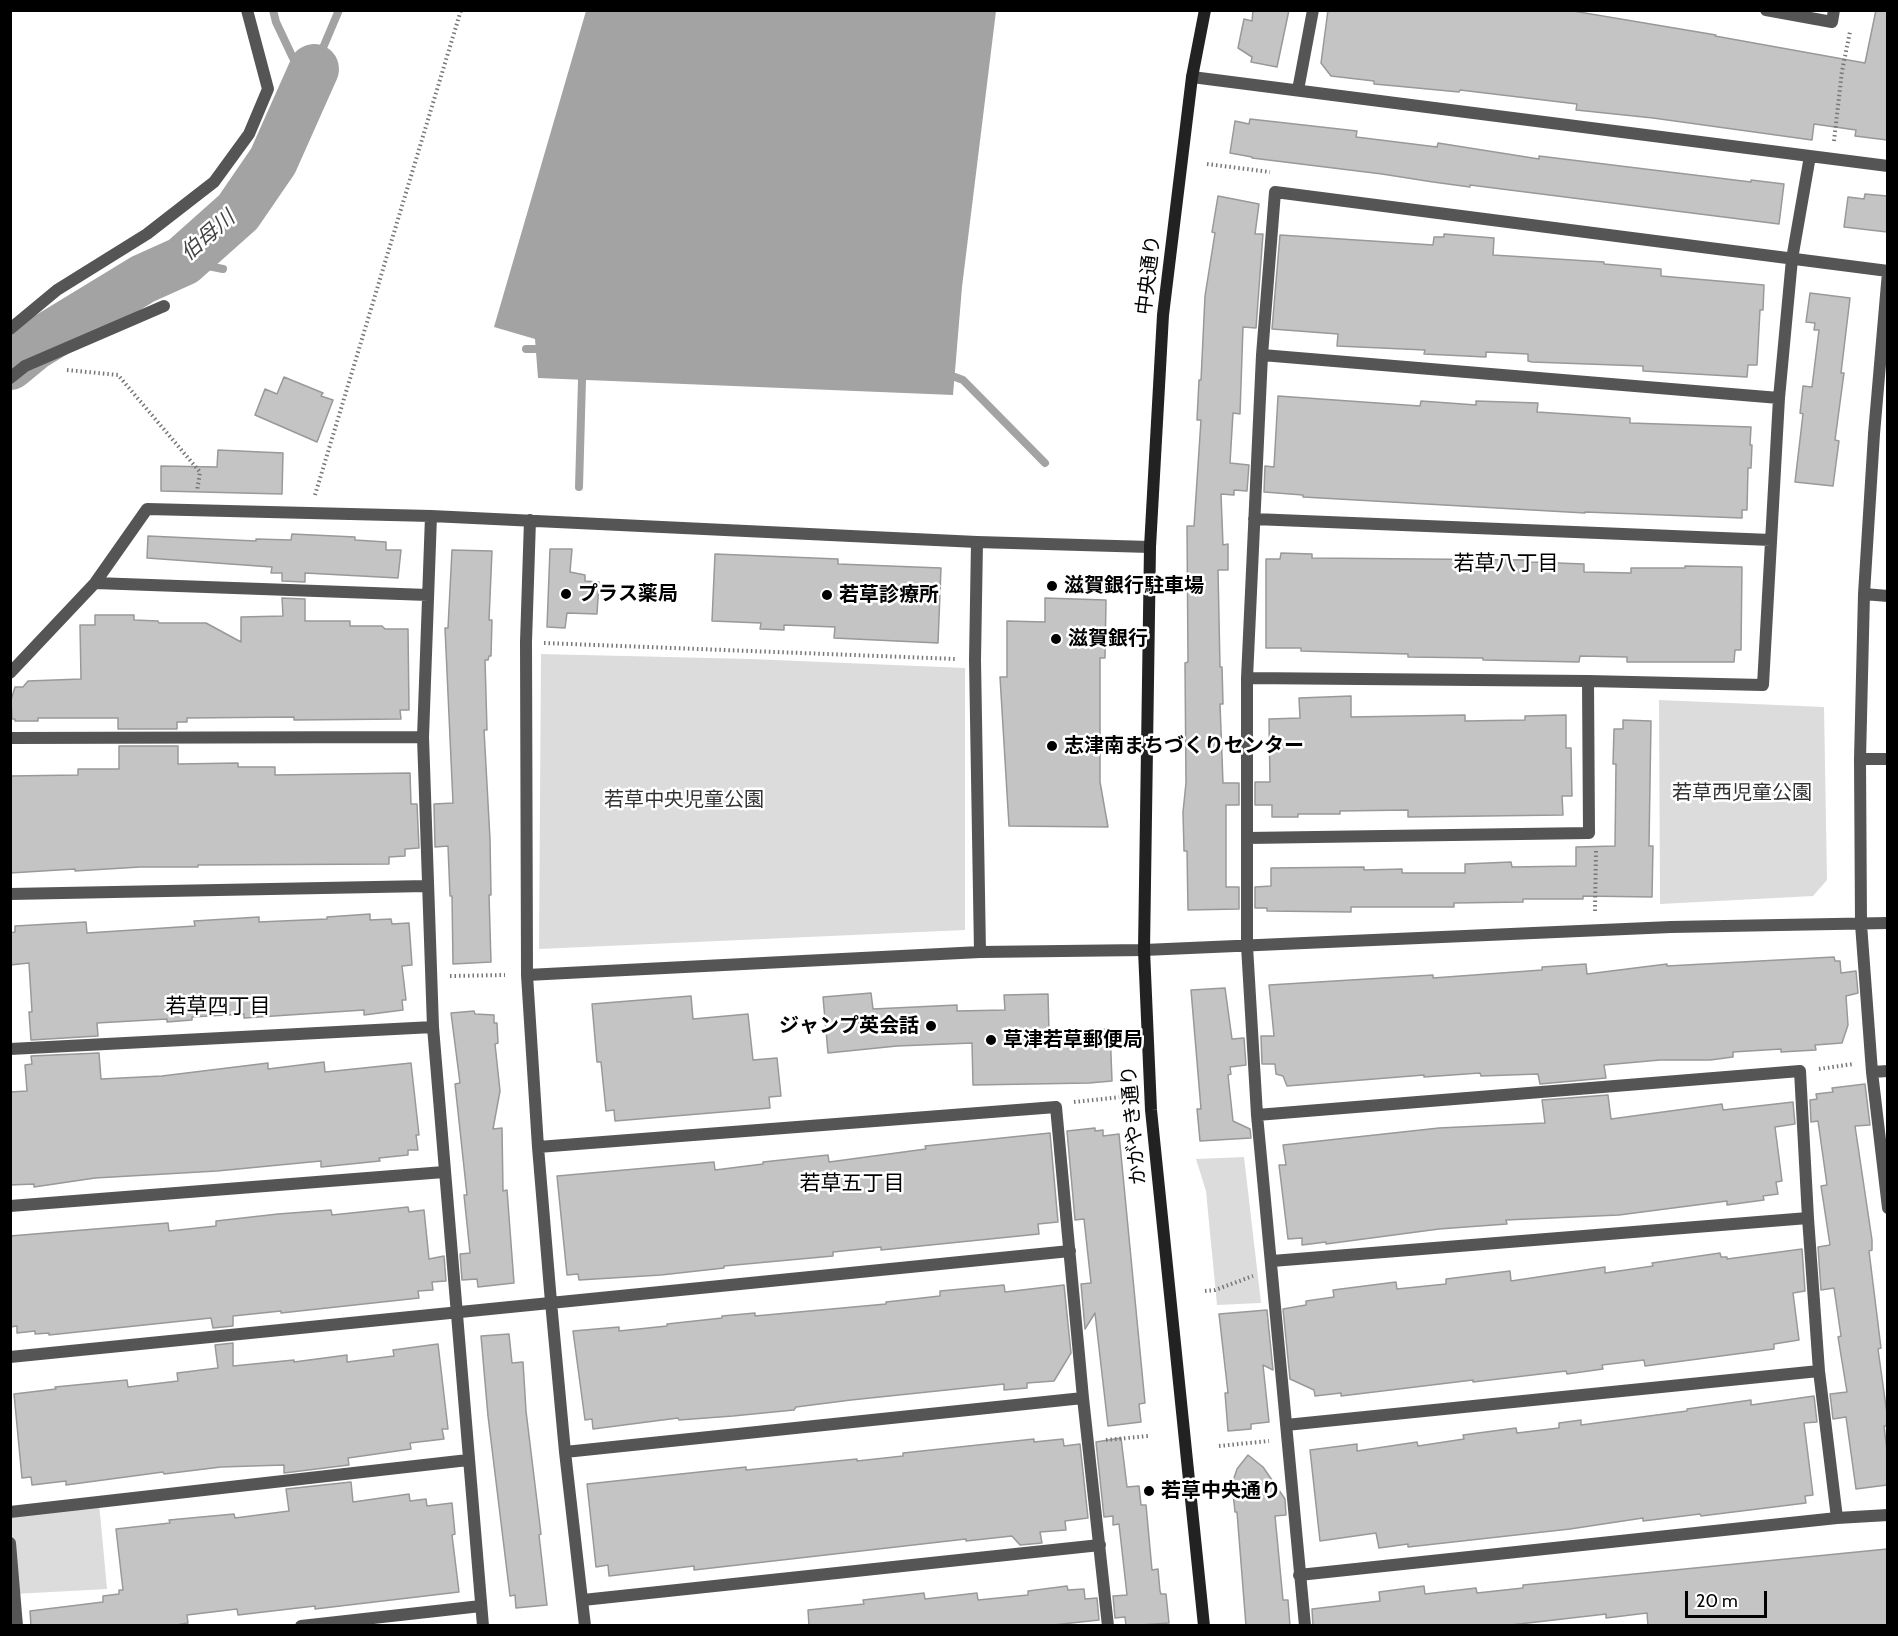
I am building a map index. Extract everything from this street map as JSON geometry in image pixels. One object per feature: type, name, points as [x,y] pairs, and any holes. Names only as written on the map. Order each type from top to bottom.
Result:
[{"type":"street","points":[[10,329],[57,290],[147,234],[214,182],[249,134],[268,88],[247,10]]},
{"type":"street","name":"中央通り","points":[[1150,547],[1163,315],[1192,76],[1205,10]]},
{"type":"street","points":[[1298,90],[1313,10]]},
{"type":"street","points":[[1766,10],[1832,22],[1834,10]]},
{"type":"street","points":[[1192,76],[1887,166]]},
{"type":"street","points":[[1247,678],[1763,685],[1779,398],[1792,259],[1810,156]]},
{"type":"street","points":[[1305,1626],[1257,1115],[1247,946],[1247,678],[1262,355],[1275,192],[1887,272],[1864,594],[1860,759],[1861,924],[1872,1067],[1887,1208]]},
{"type":"street","points":[[10,378],[25,366],[164,306]]},
{"type":"street","points":[[1262,355],[1779,398]]},
{"type":"street","points":[[1874,434],[1887,435]]},
{"type":"street","points":[[10,673],[95,583],[147,509],[431,516],[977,542],[1150,547]]},
{"type":"street","points":[[431,516],[423,737],[433,1027],[483,1626]]},
{"type":"street","points":[[1254,519],[1771,540]]},
{"type":"street","points":[[530,520],[525,642],[527,975],[551,1302],[585,1626]]},
{"type":"street","points":[[977,542],[975,660],[980,952]]},
{"type":"street","name":"かがやき通り","points":[[1150,547],[1144,950],[1150,1110],[1204,1626]]},
{"type":"street","points":[[95,583],[428,595]]},
{"type":"street","points":[[1864,594],[1887,596]]},
{"type":"street","points":[[1247,838],[1589,832],[1588,681]]},
{"type":"street","points":[[10,738],[423,737]]},
{"type":"street","points":[[1860,759],[1887,759]]},
{"type":"street","points":[[10,894],[427,885]]},
{"type":"street","points":[[527,975],[980,952],[1144,950],[1671,927],[1887,922]]},
{"type":"street","points":[[10,1049],[433,1027]]},
{"type":"street","points":[[1872,1067],[1887,1071]]},
{"type":"street","points":[[1257,1115],[1800,1071],[1819,1371],[1837,1518]]},
{"type":"street","points":[[538,1147],[1056,1107],[1083,1398],[1108,1626]]},
{"type":"street","points":[[10,1206],[444,1172]]},
{"type":"street","points":[[1272,1268],[1808,1218]]},
{"type":"street","points":[[10,1357],[1070,1251]]},
{"type":"street","points":[[1286,1425],[1819,1371]]},
{"type":"street","points":[[565,1452],[1083,1398]]},
{"type":"street","points":[[10,1512],[468,1460]]},
{"type":"street","points":[[1299,1575],[1837,1518],[1887,1515]]},
{"type":"street","points":[[10,1542],[17,1626]]},
{"type":"street","points":[[583,1600],[1100,1545]]},
{"type":"street","points":[[301,1626],[481,1606]]},
{"type":"path","points":[[310,513],[461,10]]},
{"type":"path","points":[[1832,159],[1842,71],[1851,31]]},
{"type":"path","points":[[1207,164],[1273,172]]},
{"type":"path","points":[[60,369],[117,375],[200,472],[195,509]]},
{"type":"path","points":[[525,642],[975,660]]},
{"type":"path","points":[[1589,832],[1596,843],[1595,911]]},
{"type":"path","points":[[431,976],[505,975]]},
{"type":"path","points":[[1800,1071],[1872,1067]]},
{"type":"path","points":[[1056,1107],[1073,1102],[1131,1096]]},
{"type":"path","points":[[1205,1291],[1215,1290],[1272,1268]]},
{"type":"path","points":[[1088,1442],[1148,1436]]},
{"type":"path","points":[[1219,1446],[1288,1439]]},
{"type":"green space","name":"若草中央児童公園","points":[[541,654],[751,659],[965,668],[965,930],[539,949]]},
{"type":"green space","name":"若草西児童公園","points":[[1659,700],[1824,707],[1827,880],[1813,896],[1660,904]]},
{"type":"green space","points":[[1244,1157],[1261,1303],[1217,1305],[1206,1191],[1196,1159]]},
{"type":"green space","points":[[99,1503],[107,1589],[14,1594],[10,1512]]},
{"type":"shaded area","points":[[586,11],[996,11],[962,287],[953,395],[538,378],[535,339],[494,327]]},
{"type":"building","points":[[1253,10],[1289,10],[1277,67],[1251,62],[1252,57],[1238,48],[1244,19],[1252,21]]},
{"type":"building","points":[[1328,10],[1567,10],[1865,63],[1876,10],[1887,10],[1887,140],[1855,136],[1856,130],[1814,124],[1812,140],[1576,110],[1577,104],[1460,90],[1459,92],[1374,84],[1374,81],[1331,76],[1321,63]]},
{"type":"building","points":[[1250,119],[1357,131],[1356,137],[1437,147],[1438,143],[1539,159],[1539,156],[1784,184],[1779,224],[1470,185],[1470,187],[1252,158],[1230,153],[1235,121],[1249,124]]},
{"type":"building","points":[[1865,194],[1887,196],[1887,232],[1844,227],[1848,197],[1864,199]]},
{"type":"building","points":[[1218,196],[1259,204],[1255,234],[1263,234],[1256,328],[1243,327],[1240,414],[1233,413],[1230,463],[1249,465],[1247,491],[1234,490],[1234,495],[1221,494],[1223,545],[1228,544],[1228,570],[1218,570],[1223,704],[1220,704],[1223,783],[1239,783],[1239,805],[1226,805],[1226,887],[1239,887],[1239,909],[1188,910],[1187,851],[1184,851],[1183,812],[1186,783],[1185,663],[1188,662],[1187,526],[1194,526],[1201,420],[1197,420],[1205,296]]},
{"type":"building","points":[[1444,234],[1494,238],[1493,255],[1604,262],[1604,264],[1661,269],[1661,276],[1764,285],[1763,310],[1760,310],[1757,365],[1748,365],[1747,377],[1643,371],[1643,366],[1532,362],[1528,361],[1528,354],[1486,352],[1486,357],[1424,354],[1425,350],[1337,346],[1338,334],[1272,329],[1280,235],[1433,245],[1434,237],[1444,237]]},
{"type":"building","points":[[1810,293],[1850,298],[1841,373],[1844,373],[1835,440],[1839,441],[1833,486],[1795,482],[1803,414],[1800,413],[1803,386],[1812,387],[1819,330],[1814,330],[1815,323],[1806,322]]},
{"type":"building","points":[[284,377],[323,393],[321,396],[333,400],[317,442],[255,415],[265,389],[277,394]]},
{"type":"building","points":[[1278,396],[1420,406],[1421,401],[1476,405],[1476,401],[1538,403],[1537,412],[1630,418],[1630,423],[1751,427],[1751,468],[1748,468],[1747,510],[1742,510],[1742,518],[1585,513],[1303,497],[1303,495],[1264,492],[1265,466],[1274,467]]},
{"type":"building","points":[[218,450],[283,453],[282,494],[161,491],[161,466],[217,467]]},
{"type":"building","points":[[292,534],[355,537],[355,540],[386,542],[386,550],[401,550],[398,578],[305,573],[305,582],[282,581],[282,573],[271,573],[272,567],[147,558],[148,536],[256,541],[256,539],[291,540]]},
{"type":"building","name":"プラス薬局","points":[[550,549],[572,549],[570,572],[585,575],[585,581],[599,582],[597,614],[567,613],[565,628],[547,627]]},
{"type":"building","points":[[452,550],[492,551],[489,620],[492,620],[491,656],[485,660],[487,730],[484,730],[490,839],[491,962],[453,964],[452,896],[450,896],[448,846],[435,847],[434,804],[453,803],[445,628],[448,628]]},
{"type":"building","points":[[1281,553],[1312,554],[1312,558],[1530,560],[1530,562],[1584,564],[1584,572],[1631,573],[1631,568],[1685,568],[1685,566],[1742,567],[1741,650],[1735,650],[1734,662],[1627,662],[1627,657],[1580,656],[1579,662],[1408,657],[1408,654],[1266,648],[1266,559],[1280,559]]},
{"type":"building","name":"若草診療所","points":[[715,554],[838,559],[838,564],[941,568],[938,643],[834,638],[835,627],[784,625],[784,630],[760,629],[761,623],[712,621]]},
{"type":"building","points":[[282,598],[305,599],[305,621],[350,621],[350,626],[408,629],[409,710],[400,710],[401,719],[187,718],[187,722],[177,722],[177,729],[118,729],[118,718],[38,718],[38,721],[12,719],[11,700],[15,687],[23,687],[28,681],[81,679],[80,625],[95,625],[95,615],[134,615],[134,620],[158,621],[159,623],[206,623],[241,642],[241,617],[283,616]]},
{"type":"building","name":"志津南まちづくりセンター","points":[[1045,598],[1106,600],[1105,658],[1100,658],[1100,782],[1108,827],[1009,826],[1000,677],[1007,677],[1007,621],[1045,622]]},
{"type":"building","points":[[1351,696],[1351,717],[1465,715],[1465,721],[1525,720],[1525,716],[1566,715],[1566,748],[1571,748],[1572,796],[1562,796],[1563,815],[1408,817],[1408,810],[1340,811],[1340,814],[1298,814],[1298,817],[1272,817],[1272,805],[1255,805],[1255,782],[1270,782],[1269,719],[1300,718],[1299,698]]},
{"type":"building","points":[[1623,720],[1651,721],[1649,846],[1653,846],[1652,897],[1583,896],[1583,899],[1523,899],[1523,902],[1454,903],[1454,907],[1351,907],[1351,912],[1267,911],[1267,908],[1255,908],[1255,887],[1271,886],[1271,868],[1364,867],[1364,870],[1402,869],[1402,873],[1465,873],[1465,864],[1511,862],[1512,867],[1576,866],[1576,847],[1615,846],[1614,729],[1623,729]]},
{"type":"building","points":[[119,746],[178,746],[178,764],[238,763],[238,767],[275,767],[275,775],[410,773],[411,804],[417,804],[419,848],[405,849],[405,856],[389,857],[389,864],[198,865],[198,867],[140,867],[75,871],[75,869],[10,873],[10,776],[78,775],[78,769],[119,769]]},
{"type":"building","points":[[370,914],[370,920],[391,919],[392,924],[409,923],[412,965],[402,966],[406,1000],[402,1000],[403,1010],[364,1015],[364,1010],[244,1018],[244,1014],[192,1017],[192,1020],[167,1022],[167,1019],[97,1023],[98,1036],[31,1040],[29,963],[10,965],[10,933],[15,932],[15,926],[86,922],[87,933],[195,926],[194,921],[259,917],[259,922],[327,919],[327,917]]},
{"type":"building","points":[[1834,957],[1835,961],[1840,961],[1841,973],[1856,971],[1858,993],[1846,996],[1848,1025],[1842,1043],[1815,1045],[1816,1050],[1781,1052],[1781,1049],[1733,1052],[1733,1057],[1710,1060],[1660,1060],[1604,1065],[1606,1078],[1540,1084],[1538,1074],[1481,1076],[1480,1073],[1287,1086],[1283,1076],[1276,1074],[1275,1064],[1262,1064],[1261,1036],[1274,1036],[1269,985],[1433,975],[1433,978],[1542,970],[1542,967],[1586,964],[1587,974],[1667,964],[1667,966]]},
{"type":"building","points":[[1225,988],[1232,1039],[1244,1038],[1246,1065],[1230,1067],[1231,1074],[1228,1075],[1233,1121],[1250,1129],[1251,1138],[1200,1141],[1197,1109],[1201,1109],[1191,990]]},
{"type":"building","points":[[871,993],[873,1009],[957,1005],[957,1011],[1005,1010],[1004,995],[1048,994],[1049,1032],[1110,1029],[1112,1081],[973,1085],[972,1043],[897,1046],[828,1053],[823,997]]},
{"type":"building","points":[[691,996],[693,1019],[748,1014],[753,1060],[777,1058],[781,1096],[769,1097],[770,1108],[615,1121],[614,1110],[606,1111],[601,1062],[597,1062],[592,1004]]},
{"type":"building","points":[[474,1011],[475,1014],[494,1015],[494,1023],[497,1023],[498,1043],[495,1044],[500,1091],[493,1129],[502,1128],[503,1191],[507,1190],[514,1283],[478,1287],[477,1279],[462,1280],[460,1254],[470,1253],[464,1195],[467,1195],[455,1084],[460,1083],[451,1013]]},
{"type":"building","points":[[99,1053],[101,1079],[162,1076],[268,1063],[268,1069],[324,1062],[325,1072],[411,1063],[419,1135],[416,1135],[418,1150],[408,1150],[408,1155],[379,1158],[380,1161],[321,1167],[321,1161],[217,1171],[95,1178],[34,1187],[34,1184],[10,1185],[10,1092],[27,1091],[25,1065],[32,1064],[31,1056]]},
{"type":"building","points":[[1865,1084],[1870,1125],[1855,1126],[1872,1240],[1872,1250],[1869,1251],[1881,1348],[1878,1349],[1887,1414],[1887,1426],[1884,1426],[1887,1485],[1856,1489],[1846,1417],[1833,1419],[1830,1394],[1847,1392],[1838,1337],[1841,1336],[1834,1288],[1821,1290],[1818,1247],[1830,1245],[1821,1186],[1827,1185],[1818,1121],[1811,1122],[1810,1100],[1817,1099],[1816,1094],[1833,1092],[1832,1088]]},
{"type":"building","points":[[1608,1095],[1611,1119],[1722,1104],[1723,1110],[1793,1102],[1795,1124],[1775,1127],[1782,1181],[1776,1182],[1778,1194],[1763,1196],[1764,1200],[1727,1205],[1727,1201],[1619,1215],[1506,1220],[1507,1224],[1439,1229],[1326,1244],[1326,1242],[1302,1245],[1302,1238],[1288,1239],[1279,1165],[1286,1165],[1283,1145],[1439,1128],[1545,1123],[1542,1100]]},
{"type":"building","points":[[1095,1128],[1095,1131],[1103,1130],[1103,1136],[1119,1134],[1145,1403],[1139,1404],[1141,1422],[1108,1426],[1095,1313],[1085,1329],[1081,1284],[1091,1283],[1084,1219],[1075,1220],[1067,1131]]},
{"type":"building","points":[[1050,1133],[1058,1222],[1038,1224],[1039,1234],[881,1250],[881,1247],[833,1252],[833,1256],[724,1266],[724,1268],[661,1275],[579,1280],[578,1274],[567,1275],[557,1176],[714,1162],[715,1170],[828,1155],[829,1162],[926,1149],[925,1146]]},
{"type":"building","points":[[408,1207],[409,1212],[424,1210],[429,1259],[444,1256],[446,1281],[432,1282],[433,1290],[418,1291],[419,1298],[233,1316],[233,1326],[213,1328],[211,1318],[49,1335],[49,1333],[35,1334],[35,1331],[17,1333],[17,1326],[10,1327],[10,1236],[168,1223],[169,1231],[216,1226],[216,1221],[278,1214],[331,1210],[332,1215]]},
{"type":"building","points":[[1802,1249],[1805,1291],[1793,1293],[1799,1340],[1774,1344],[1774,1349],[1645,1366],[1644,1360],[1602,1365],[1603,1369],[1567,1374],[1566,1371],[1473,1382],[1473,1380],[1341,1396],[1341,1393],[1315,1396],[1314,1390],[1290,1379],[1283,1309],[1306,1305],[1306,1301],[1334,1297],[1333,1290],[1396,1282],[1397,1289],[1446,1284],[1446,1279],[1510,1271],[1511,1281],[1605,1267],[1605,1273],[1720,1253],[1721,1257],[1727,1257],[1727,1259]]},
{"type":"building","points":[[1004,1285],[1005,1292],[1064,1285],[1071,1353],[1054,1381],[1027,1383],[1027,1388],[1004,1390],[1004,1384],[851,1400],[796,1407],[794,1410],[679,1420],[678,1418],[593,1429],[592,1419],[585,1420],[573,1331],[619,1327],[619,1331],[722,1318],[722,1316],[755,1313],[755,1316],[886,1304],[886,1302],[940,1296],[940,1291]]},
{"type":"building","points":[[1267,1310],[1273,1370],[1263,1365],[1269,1422],[1251,1424],[1251,1429],[1228,1431],[1225,1393],[1228,1393],[1219,1314]]},
{"type":"building","points":[[509,1334],[512,1363],[523,1362],[526,1411],[547,1605],[516,1608],[515,1595],[510,1596],[488,1416],[481,1336]]},
{"type":"building","points":[[233,1343],[233,1366],[294,1360],[294,1362],[347,1355],[347,1362],[394,1356],[393,1350],[438,1344],[448,1429],[442,1429],[444,1439],[410,1443],[411,1449],[348,1458],[349,1465],[284,1473],[284,1465],[221,1467],[164,1474],[163,1472],[66,1485],[66,1481],[32,1485],[31,1477],[22,1478],[14,1394],[56,1389],[55,1387],[127,1380],[128,1387],[178,1381],[177,1373],[218,1368],[215,1345]]},
{"type":"building","points":[[1814,1396],[1817,1422],[1804,1423],[1813,1495],[1805,1496],[1806,1503],[1701,1516],[1700,1514],[1643,1521],[1643,1518],[1570,1529],[1408,1547],[1408,1544],[1379,1548],[1376,1533],[1320,1541],[1310,1450],[1357,1444],[1357,1451],[1417,1442],[1418,1446],[1464,1439],[1463,1435],[1516,1428],[1517,1433],[1559,1428],[1559,1423],[1581,1420],[1581,1425],[1751,1400],[1751,1405]]},
{"type":"building","points":[[1121,1438],[1127,1487],[1139,1486],[1141,1505],[1146,1505],[1152,1570],[1158,1569],[1160,1591],[1161,1594],[1166,1594],[1169,1623],[1126,1626],[1125,1617],[1115,1618],[1113,1596],[1127,1595],[1119,1524],[1113,1525],[1113,1516],[1104,1517],[1096,1442]]},
{"type":"building","points":[[1034,1439],[1034,1442],[1063,1439],[1064,1446],[1080,1444],[1088,1518],[1065,1521],[1066,1530],[1040,1532],[1042,1543],[1020,1545],[1012,1536],[966,1541],[966,1539],[694,1570],[694,1566],[609,1576],[608,1565],[596,1567],[587,1484],[746,1467],[746,1470],[857,1459],[857,1461],[903,1456],[903,1453]]},
{"type":"building","points":[[1248,1455],[1263,1467],[1285,1499],[1286,1515],[1275,1516],[1283,1600],[1288,1600],[1290,1626],[1246,1626],[1237,1512],[1235,1512],[1232,1484],[1237,1469]]},
{"type":"building","points":[[351,1482],[353,1502],[409,1494],[410,1501],[426,1499],[427,1506],[452,1503],[455,1534],[452,1535],[459,1592],[315,1609],[315,1606],[238,1615],[237,1609],[187,1615],[188,1623],[170,1626],[31,1626],[30,1611],[103,1602],[103,1596],[119,1594],[119,1590],[123,1590],[116,1529],[170,1523],[169,1520],[234,1514],[235,1518],[289,1511],[286,1489]]},
{"type":"building","points":[[1887,1549],[1887,1626],[1648,1626],[1647,1613],[1606,1618],[1606,1614],[1502,1626],[1313,1626],[1312,1609],[1380,1601],[1379,1592],[1424,1586],[1425,1594],[1476,1588],[1477,1593],[1523,1588],[1523,1585]]},
{"type":"building","points":[[1067,1586],[1068,1590],[1084,1589],[1085,1599],[1097,1598],[1099,1620],[1044,1626],[809,1626],[808,1610],[864,1604],[863,1600],[924,1593],[925,1599],[977,1593],[978,1600],[1028,1595],[1028,1591]]},
{"type":"waterway","points":[[273,10],[276,22],[293,58],[314,69],[339,10]]},
{"type":"waterway","name":"伯母川","points":[[10,365],[33,346],[143,279],[183,261],[238,212],[273,161],[314,69]]},
{"type":"waterway","points":[[183,261],[223,269]]},
{"type":"waterway","points":[[526,349],[536,349]]},
{"type":"waterway","points":[[955,377],[963,380],[1045,463]]},
{"type":"waterway","points":[[579,487],[582,380]]},
{"type":"place","name":"滋賀銀行駐車場","points":[[1052,586]]},
{"type":"place","name":"プラス薬局","points":[[566,594]]},
{"type":"place","name":"若草診療所","points":[[827,595]]},
{"type":"place","name":"滋賀銀行","points":[[1056,639]]},
{"type":"place","name":"志津南まちづくりセンター","points":[[1052,746]]},
{"type":"place","name":"ジャンプ英会話","points":[[931,1026]]},
{"type":"place","name":"草津若草郵便局","points":[[991,1040]]},
{"type":"place","name":"若草中央通り","points":[[1149,1491]]},
{"type":"district","name":"若草八丁目","points":[[1506,564]]},
{"type":"district","name":"若草四丁目","points":[[218,1007]]},
{"type":"district","name":"若草五丁目","points":[[852,1184]]}]
